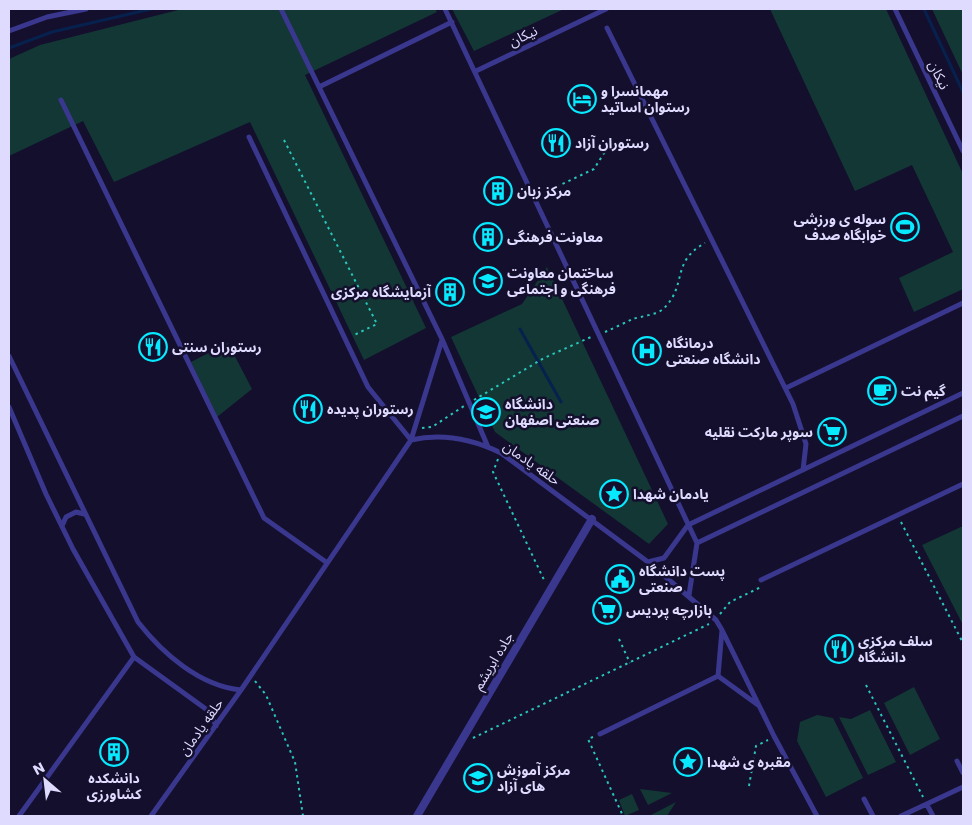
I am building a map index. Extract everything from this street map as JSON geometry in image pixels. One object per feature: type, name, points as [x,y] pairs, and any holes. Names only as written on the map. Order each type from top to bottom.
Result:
[{"type":"street","name":"جاده ابریشم","points":[[417,816],[592,519]]},
{"type":"lane","points":[[9,31],[47,17],[86,9]]},
{"type":"lane","points":[[282,9],[321,86],[442,340],[488,447]]},
{"type":"lane","points":[[445,9],[476,71],[697,543],[689,596]]},
{"type":"lane","name":"نیکان","points":[[476,71],[606,9]]},
{"type":"lane","name":"نیکان","points":[[895,9],[963,152]]},
{"type":"lane","points":[[321,86],[452,22]]},
{"type":"lane","points":[[607,28],[786,388],[806,444],[803,470]]},
{"type":"lane","points":[[61,100],[264,518],[326,562]]},
{"type":"lane","points":[[249,137],[368,387],[412,440]]},
{"type":"lane","points":[[786,388],[963,303]]},
{"type":"lane","points":[[412,440],[442,340]]},
{"type":"lane","points":[[9,356],[138,622],[156,645],[198,675],[225,688],[241,690]]},
{"type":"lane","points":[[648,562],[664,558],[688,525],[963,393]]},
{"type":"lane","points":[[9,407],[62,526],[134,657],[210,712],[216,726]]},
{"type":"lane","points":[[697,543],[963,416]]},
{"type":"lane","name":"حلقه یادمان","points":[[152,816],[251,676],[326,562],[412,440],[447,436],[488,447],[500,453],[648,562],[716,620],[774,736],[817,816]]},
{"type":"lane","points":[[761,580],[963,484]]},
{"type":"lane","points":[[62,526],[66,517],[76,512],[84,514]]},
{"type":"lane","points":[[718,676],[722,630]]},
{"type":"lane","points":[[19,816],[134,657]]},
{"type":"lane","points":[[718,676],[759,706]]},
{"type":"lane","points":[[600,734],[718,676]]},
{"type":"lane","points":[[957,761],[963,773]]},
{"type":"lane","points":[[901,816],[963,787]]},
{"type":"lane","points":[[864,799],[873,816]]},
{"type":"lane","points":[[927,805],[933,816]]},
{"type":"path","points":[[284,140],[377,324],[346,340]]},
{"type":"path","points":[[535,197],[594,169],[606,150]]},
{"type":"path","points":[[525,369],[544,358],[635,318],[662,311],[676,294],[683,264],[690,253],[712,239]]},
{"type":"path","points":[[500,453],[493,472],[549,591]]},
{"type":"path","points":[[898,515],[963,643]]},
{"type":"path","points":[[457,746],[716,620],[730,602],[764,585],[761,580]]},
{"type":"path","points":[[619,638],[630,663]]},
{"type":"path","points":[[251,676],[266,695],[294,762],[303,816]]},
{"type":"path","points":[[866,685],[927,805]]},
{"type":"path","points":[[600,734],[588,739],[622,816]]},
{"type":"path","points":[[749,786],[756,746],[774,736]]},
{"type":"green space","points":[[182,9],[435,9],[437,12],[305,75],[426,328],[364,360],[250,122],[114,182],[83,121],[9,156],[9,59],[40,45]]},
{"type":"green space","points":[[452,9],[564,9],[474,51]]},
{"type":"green space","points":[[770,9],[886,9],[963,174],[963,289],[914,312],[899,278],[953,252],[912,165],[855,191]]},
{"type":"green space","points":[[932,9],[963,9],[963,75]]},
{"type":"green space","points":[[547,267],[668,524],[649,544],[495,432],[451,337],[522,304]]},
{"type":"green space","points":[[228,343],[252,389],[217,417],[191,362]]},
{"type":"green space","points":[[963,526],[963,625],[922,545]]},
{"type":"green space","points":[[914,687],[940,739],[910,755],[884,703]]},
{"type":"green space","points":[[870,710],[896,762],[868,775],[839,717],[851,719]]},
{"type":"green space","points":[[817,715],[833,718],[863,778],[826,797],[797,741],[800,722]]},
{"type":"green space","points":[[640,789],[672,793],[648,805]]},
{"type":"green space","points":[[632,794],[639,810],[625,816],[619,800]]},
{"type":"green space","points":[[676,802],[667,816],[651,815]]},
{"type":"waterway","points":[[9,48],[52,32],[151,9]]},
{"type":"waterway","points":[[924,9],[963,92]]},
{"type":"waterway","points":[[520,329],[561,402]]},
{"type":"place","name":"مهمانسرا و رستوان اساتید","points":[[582,99]]},
{"type":"place","name":"رستوران آزاد","points":[[556,143]]},
{"type":"place","name":"مرکز زبان","points":[[498,191]]},
{"type":"place","name":"سوله ی ورزشی خوابگاه صدف","points":[[905,227]]},
{"type":"place","name":"معاونت فرهنگی","points":[[488,237]]},
{"type":"place","name":"ساختمان معاونت فرهنگی و اجتماعی","points":[[488,281]]},
{"type":"place","name":"آزمایشگاه مرکزی","points":[[450,292]]},
{"type":"place","name":"رستوران سنتی","points":[[153,347]]},
{"type":"place","name":"درمانگاه دانشگاه صنعتی","points":[[647,351]]},
{"type":"place","name":"گیم نت","points":[[882,391]]},
{"type":"place","name":"رستوران پدیده","points":[[308,409]]},
{"type":"place","name":"دانشگاه صنعتی اصفهان","points":[[486,412]]},
{"type":"place","name":"سوپر مارکت نقلیه","points":[[832,432]]},
{"type":"place","name":"یادمان شهدا","points":[[614,494]]},
{"type":"place","name":"پست دانشگاه صنعتی","points":[[620,579]]},
{"type":"place","name":"بازارچه پردیس","points":[[607,610]]},
{"type":"place","name":"سلف مرکزی دانشگاه","points":[[839,649]]},
{"type":"place","name":"دانشکده کشاورزی","points":[[114,752]]},
{"type":"place","name":"مقبره ی شهدا","points":[[688,762]]},
{"type":"place","name":"مرکز آموزش های آزاد","points":[[478,778]]}]
